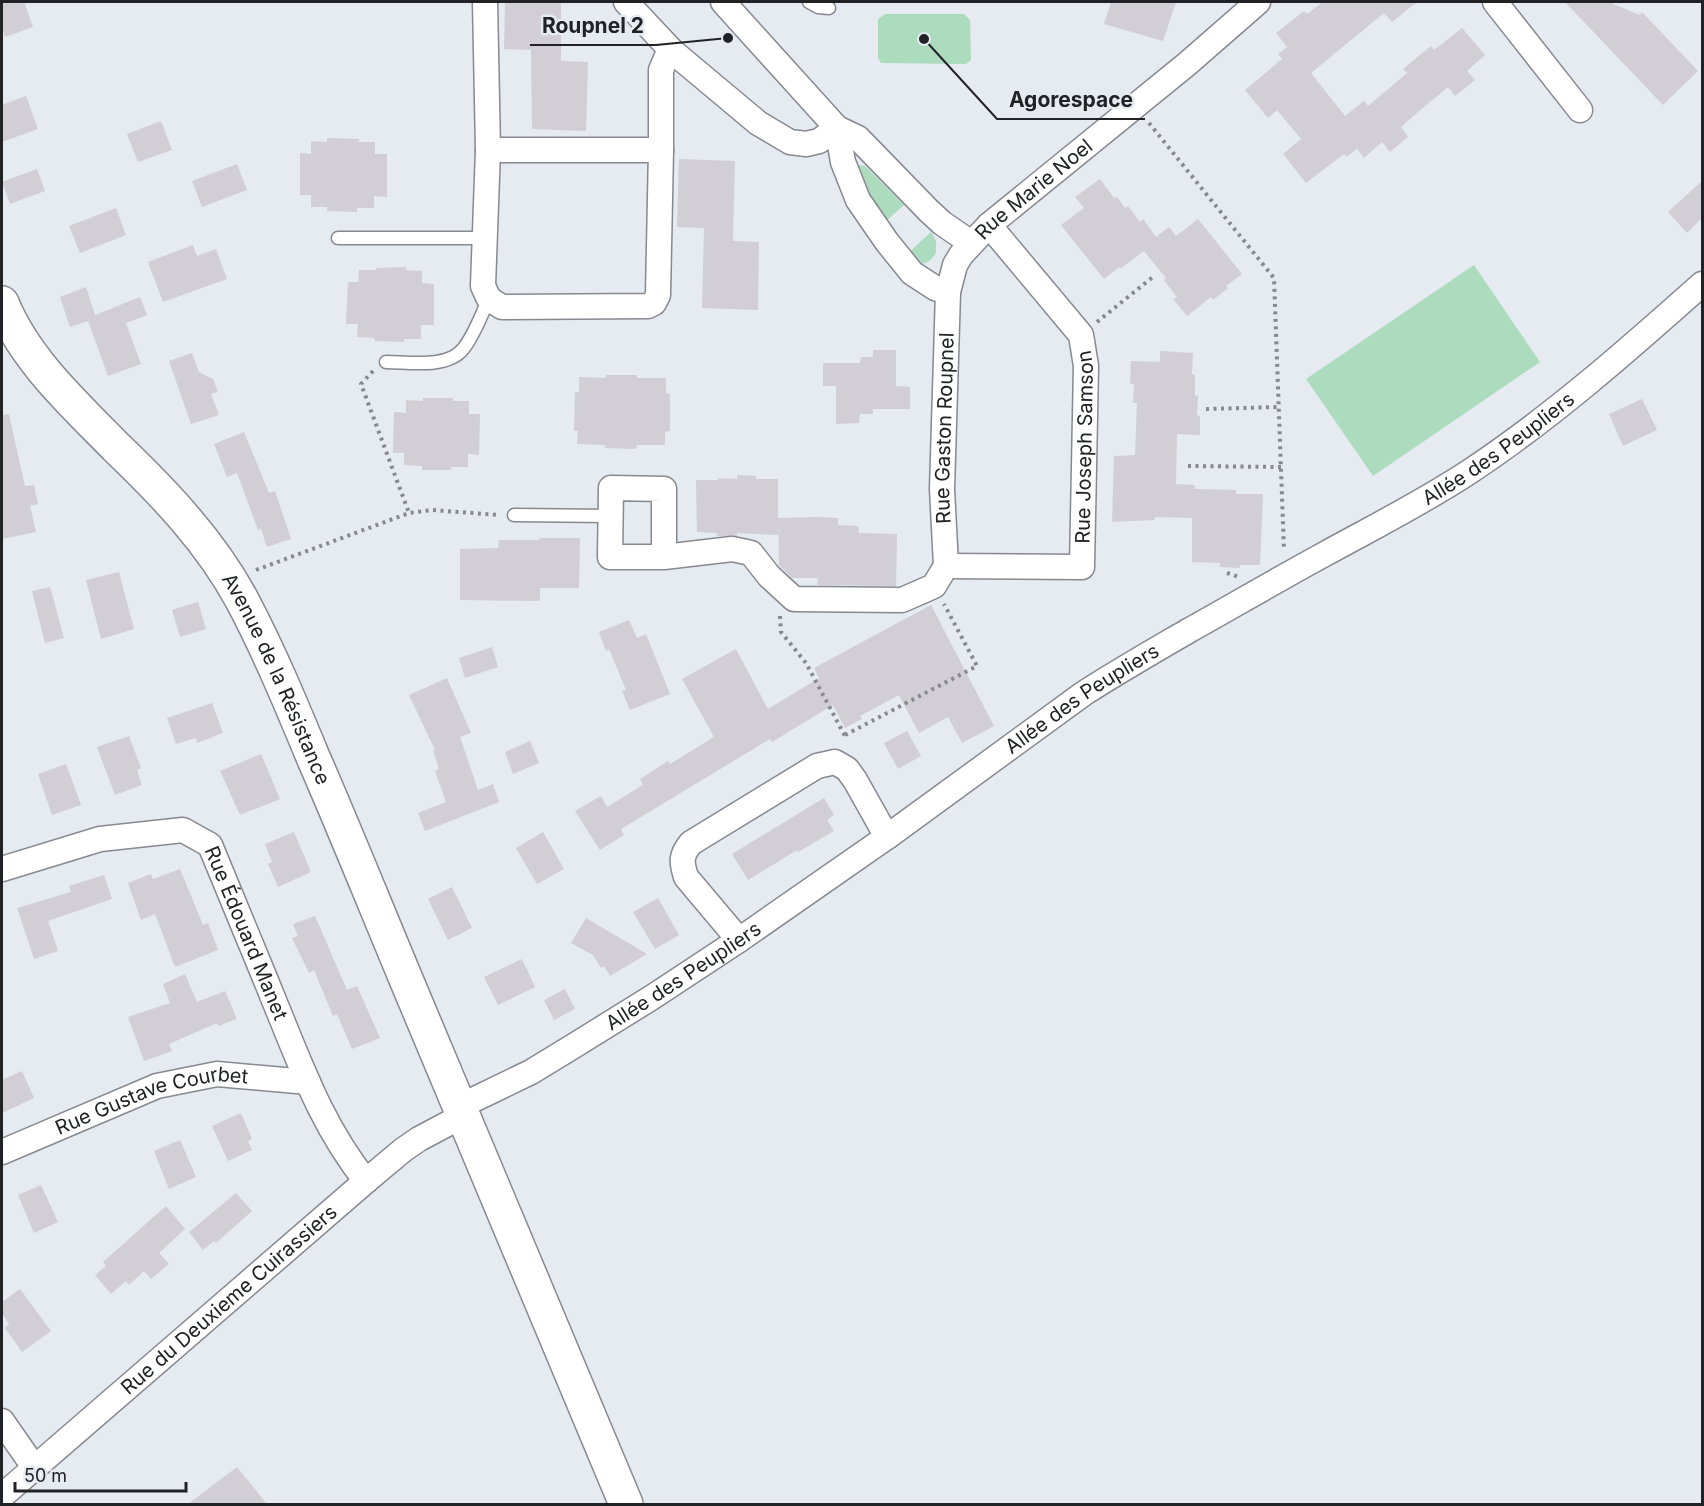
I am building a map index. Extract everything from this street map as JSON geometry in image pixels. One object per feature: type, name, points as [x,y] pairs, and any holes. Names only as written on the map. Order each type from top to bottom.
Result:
[{"type":"main road","name":"Avenue de la Résistance","points":[[3,313],[49,376],[181,513],[208,547],[230,579],[265,645],[626,1504]]},
{"type":"street","points":[[485,2],[488,150],[483,286],[489,299],[502,307],[648,306],[654,303],[658,295],[661,70],[667,56],[672,51]]},
{"type":"street","points":[[626,2],[672,51],[758,123],[790,142],[806,144],[819,141],[837,128]]},
{"type":"street","points":[[723,2],[837,128],[858,138],[929,211],[971,243]]},
{"type":"street","name":"Rue Marie Noel","points":[[955,265],[971,243],[989,225],[1136,106],[1258,2]]},
{"type":"street","points":[[1495,2],[1580,110]]},
{"type":"street","points":[[837,128],[843,162],[858,200],[912,273],[935,288],[948,292]]},
{"type":"street","points":[[488,150],[661,150]]},
{"type":"street","name":"Rue Joseph Samson","points":[[940,576],[1082,567],[1086,366],[1081,335],[989,225]]},
{"type":"street","name":"Rue Gaston Roupnel","points":[[940,576],[948,292],[955,265]]},
{"type":"street","name":"Allée des Peupliers","points":[[460,1112],[471,1101],[531,1072],[739,940],[1112,675],[1262,589],[1393,518],[1469,472],[1569,397],[1702,284]]},
{"type":"street","points":[[663,557],[664,489],[611,489],[610,557],[663,557],[732,549],[751,553],[769,576],[794,599],[902,600],[940,576]]},
{"type":"street","points":[[739,940],[686,877],[682,866],[683,853],[691,843],[799,776],[817,766],[835,762],[847,769],[855,780],[887,837]]},
{"type":"street","name":"Rue Édouard Manet","points":[[2,869],[100,839],[183,830],[210,845],[308,1082],[332,1132],[366,1181]]},
{"type":"street","name":"Rue Gustave Courbet","points":[[2,1152],[157,1086],[217,1074],[308,1082]]},
{"type":"street","name":"Rue du Deuxieme Cuirassiers","points":[[2,1496],[366,1181],[403,1150],[451,1122],[460,1112]]},
{"type":"street","points":[[2,1421],[34,1467]]},
{"type":"lane","points":[[809,2],[818,7],[829,8]]},
{"type":"lane","points":[[338,238],[484,238]]},
{"type":"lane","points":[[386,362],[438,363],[451,358],[462,350],[489,299]]},
{"type":"lane","points":[[514,515],[610,516]]},
{"type":"path","points":[[1136,106],[1274,278],[1284,560]]},
{"type":"path","points":[[1081,335],[1154,276]]},
{"type":"path","points":[[386,362],[367,375],[361,384],[409,513]]},
{"type":"path","points":[[1206,409],[1279,408]]},
{"type":"path","points":[[1188,466],[1281,467]]},
{"type":"path","points":[[230,579],[409,513],[432,510],[514,515]]},
{"type":"path","points":[[1227,573],[1245,579]]},
{"type":"path","points":[[835,762],[845,735],[977,666],[940,576]]},
{"type":"path","points":[[789,594],[780,609],[781,632],[806,663],[845,735]]},
{"type":"green space","points":[[885,14],[964,14],[970,20],[971,60],[966,64],[881,63],[878,58],[878,19]]},
{"type":"green space","points":[[865,166],[904,205],[885,222],[868,195],[856,167]]},
{"type":"green space","points":[[931,232],[936,241],[936,253],[929,261],[919,263],[906,255]]},
{"type":"green space","points":[[1474,265],[1540,362],[1373,476],[1306,379]]},
{"type":"building","points":[[2,2],[24,2],[33,27],[5,37],[2,27]]},
{"type":"building","points":[[505,2],[561,2],[561,61],[588,62],[586,131],[532,129],[531,50],[504,49]]},
{"type":"building","points":[[1111,2],[1176,2],[1163,41],[1104,24]]},
{"type":"building","points":[[1323,2],[1417,2],[1392,22],[1384,13],[1311,73],[1345,116],[1364,101],[1368,106],[1407,73],[1403,69],[1431,46],[1434,50],[1462,28],[1485,55],[1467,71],[1475,80],[1455,96],[1448,87],[1419,111],[1401,127],[1408,137],[1390,152],[1382,142],[1364,158],[1357,149],[1346,157],[1344,154],[1306,183],[1283,154],[1301,139],[1277,110],[1268,118],[1245,90],[1282,59],[1278,54],[1287,47],[1276,33],[1304,11],[1307,14]]},
{"type":"building","points":[[1565,2],[1609,2],[1639,15],[1642,12],[1698,71],[1663,105]]},
{"type":"building","points":[[26,96],[38,129],[2,142],[2,105]]},
{"type":"building","points":[[161,121],[172,150],[138,162],[127,134]]},
{"type":"building","points":[[327,138],[375,142],[375,154],[387,154],[387,197],[374,196],[374,208],[357,208],[357,212],[327,211],[327,207],[311,207],[311,195],[300,195],[300,153],[311,154],[311,141],[327,142]]},
{"type":"building","points":[[679,159],[735,161],[733,241],[759,242],[758,310],[702,308],[704,228],[677,227]]},
{"type":"building","points":[[237,164],[247,190],[202,207],[192,181]]},
{"type":"building","points":[[37,169],[45,191],[10,204],[2,182]]},
{"type":"building","points":[[1100,179],[1114,198],[1117,197],[1125,208],[1128,206],[1140,222],[1143,219],[1156,237],[1169,227],[1176,236],[1198,219],[1242,274],[1213,300],[1211,297],[1187,316],[1173,299],[1177,297],[1164,280],[1166,278],[1144,251],[1104,279],[1061,225],[1084,208],[1075,197]]},
{"type":"building","points":[[1702,181],[1702,218],[1687,233],[1668,212]]},
{"type":"building","points":[[116,208],[126,235],[80,253],[69,226]]},
{"type":"building","points":[[193,245],[197,256],[216,249],[227,279],[163,302],[148,262]]},
{"type":"building","points":[[406,267],[406,270],[422,271],[422,283],[434,284],[434,325],[421,325],[421,339],[404,339],[404,342],[375,341],[374,338],[357,337],[358,324],[346,324],[348,282],[358,282],[359,270]]},
{"type":"building","points":[[86,287],[95,315],[140,297],[147,315],[126,323],[141,364],[108,376],[88,321],[70,327],[60,297]]},
{"type":"building","points":[[873,350],[896,350],[896,386],[910,387],[910,409],[873,409],[873,414],[860,414],[859,423],[836,424],[836,386],[823,386],[823,363],[860,363],[861,357],[873,357]]},
{"type":"building","points":[[1160,351],[1193,353],[1192,374],[1195,375],[1195,396],[1198,395],[1197,415],[1200,416],[1200,435],[1177,434],[1176,484],[1195,485],[1195,489],[1236,490],[1236,494],[1263,494],[1260,565],[1240,565],[1240,568],[1220,567],[1220,563],[1192,562],[1192,518],[1155,517],[1154,520],[1112,522],[1114,456],[1135,455],[1137,403],[1133,403],[1134,384],[1130,384],[1131,361],[1160,362]]},
{"type":"building","points":[[192,353],[199,372],[213,379],[218,392],[211,394],[219,415],[191,424],[169,361]]},
{"type":"building","points":[[606,375],[666,378],[666,393],[670,394],[670,431],[665,432],[665,445],[637,445],[636,449],[577,444],[578,431],[574,431],[575,392],[579,392],[579,377],[606,378]]},
{"type":"building","points":[[423,398],[453,398],[453,401],[469,401],[469,414],[480,414],[479,455],[468,454],[468,467],[451,467],[451,470],[422,470],[422,466],[404,465],[404,453],[393,453],[394,412],[406,413],[406,400],[423,401]]},
{"type":"building","points":[[1642,399],[1657,430],[1623,446],[1609,414]]},
{"type":"building","points":[[9,414],[25,486],[34,485],[38,504],[30,506],[36,532],[2,539],[2,415]]},
{"type":"building","points":[[244,432],[269,493],[275,491],[291,539],[267,547],[261,529],[258,530],[237,473],[227,477],[214,444]]},
{"type":"building","points":[[737,475],[756,476],[756,479],[778,479],[778,535],[737,533],[737,536],[717,536],[717,533],[697,532],[696,480],[737,479]]},
{"type":"building","points":[[778,518],[838,518],[838,525],[858,526],[859,533],[897,534],[896,586],[817,585],[818,578],[792,578],[779,565]]},
{"type":"building","points":[[540,538],[580,538],[579,588],[540,588],[540,601],[460,600],[460,549],[498,548],[499,540],[539,540]]},
{"type":"building","points":[[119,572],[134,629],[101,639],[86,580]]},
{"type":"building","points":[[50,587],[64,638],[45,643],[32,591]]},
{"type":"building","points":[[198,602],[206,629],[180,637],[172,610]]},
{"type":"building","points":[[931,605],[994,726],[962,743],[948,717],[919,733],[899,695],[860,716],[862,719],[845,728],[833,705],[772,742],[770,739],[621,829],[624,835],[600,850],[575,811],[601,796],[607,807],[643,785],[640,779],[668,761],[670,764],[714,737],[682,679],[736,649],[768,709],[819,678],[814,668]]},
{"type":"building","points":[[629,620],[637,638],[646,634],[670,694],[630,710],[622,691],[626,690],[609,649],[606,651],[599,632]]},
{"type":"building","points":[[492,647],[498,667],[465,678],[459,658]]},
{"type":"building","points":[[447,678],[471,733],[460,737],[478,790],[493,784],[499,802],[425,831],[418,813],[446,802],[435,771],[439,769],[433,750],[435,750],[409,695]]},
{"type":"building","points":[[212,703],[223,733],[197,743],[196,738],[176,744],[167,718]]},
{"type":"building","points":[[907,731],[921,756],[898,769],[884,743]]},
{"type":"building","points":[[129,736],[141,768],[137,770],[142,785],[115,795],[97,747]]},
{"type":"building","points":[[530,741],[539,763],[513,774],[505,752]]},
{"type":"building","points":[[261,754],[280,799],[240,815],[220,771]]},
{"type":"building","points":[[66,764],[81,805],[52,815],[38,774]]},
{"type":"building","points":[[824,798],[834,815],[827,820],[834,831],[798,852],[797,850],[748,880],[732,854]]},
{"type":"building","points":[[294,832],[311,872],[278,887],[268,864],[272,862],[265,844]]},
{"type":"building","points":[[543,832],[564,869],[537,884],[516,848]]},
{"type":"building","points":[[180,869],[203,925],[208,923],[218,950],[175,967],[155,914],[141,920],[128,883],[151,874],[153,879]]},
{"type":"building","points":[[104,875],[112,899],[48,921],[58,951],[34,959],[17,908],[71,892],[69,886]]},
{"type":"building","points":[[452,887],[472,928],[448,940],[428,899]]},
{"type":"building","points":[[658,898],[679,935],[655,949],[633,912]]},
{"type":"building","points":[[315,916],[347,990],[357,986],[380,1038],[352,1049],[337,1014],[333,1016],[314,970],[309,973],[292,938],[298,936],[293,924]]},
{"type":"building","points":[[586,918],[647,954],[610,976],[604,966],[601,968],[593,955],[571,943]]},
{"type":"building","points":[[522,959],[535,987],[498,1005],[484,977]]},
{"type":"building","points":[[185,974],[197,1002],[225,991],[237,1019],[218,1026],[217,1023],[169,1044],[172,1051],[144,1061],[128,1017],[170,1003],[163,984]]},
{"type":"building","points":[[565,989],[575,1009],[554,1020],[544,1000]]},
{"type":"building","points":[[22,1071],[34,1098],[2,1113],[2,1080]]},
{"type":"building","points":[[241,1113],[252,1139],[248,1141],[252,1150],[228,1161],[212,1126]]},
{"type":"building","points":[[180,1140],[196,1177],[169,1189],[154,1151]]},
{"type":"building","points":[[41,1185],[58,1222],[34,1233],[18,1195]]},
{"type":"building","points":[[236,1193],[252,1211],[216,1243],[214,1241],[203,1250],[189,1232]]},
{"type":"building","points":[[166,1206],[185,1229],[159,1253],[169,1264],[151,1279],[144,1271],[129,1285],[126,1281],[111,1294],[95,1275],[106,1266],[103,1262]]},
{"type":"building","points":[[20,1289],[51,1331],[22,1352],[5,1328],[9,1324],[2,1313],[2,1302]]},
{"type":"building","points":[[237,1467],[267,1504],[188,1504]]},
{"type":"place","name":"Roupnel 2","points":[[728,38]]},
{"type":"place","name":"Agorespace","points":[[924,39]]}]
